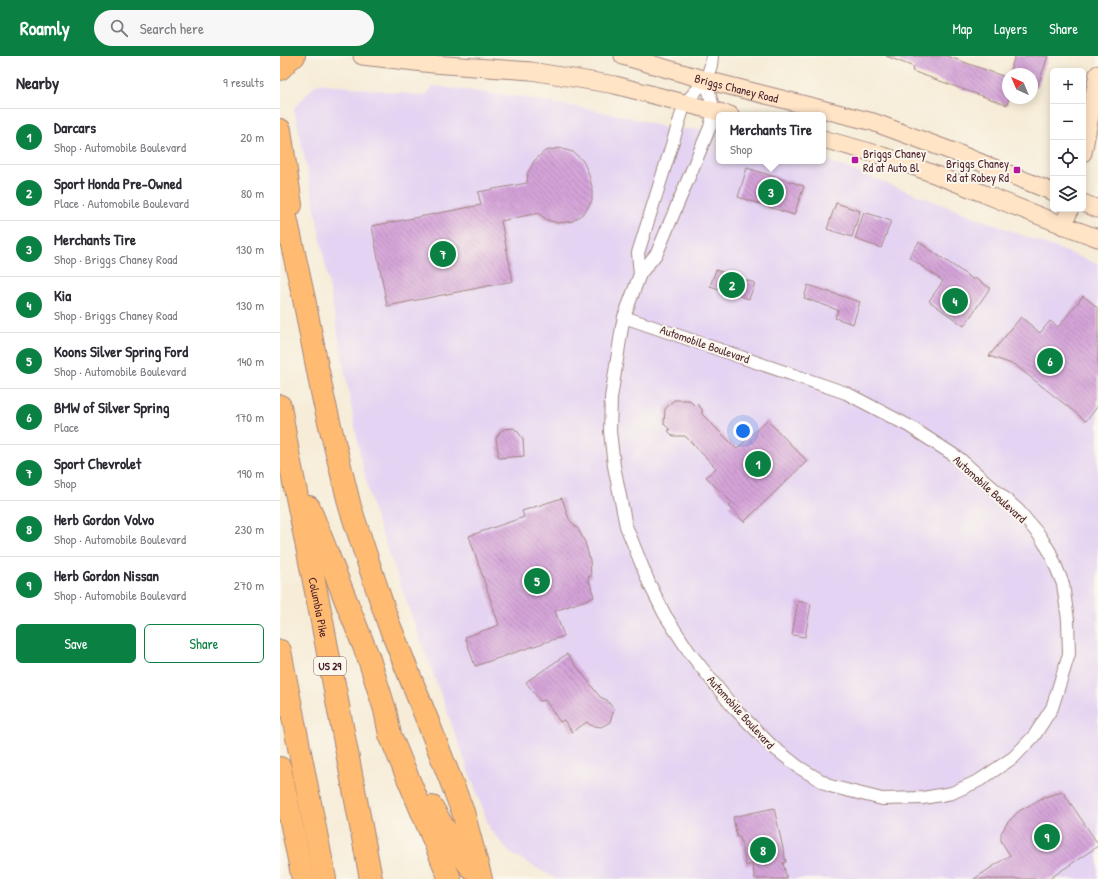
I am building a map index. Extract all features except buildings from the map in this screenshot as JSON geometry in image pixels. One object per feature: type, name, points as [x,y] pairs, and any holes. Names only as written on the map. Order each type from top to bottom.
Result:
[{"type":"highway","points":[[280,69],[291,57],[294,56]]},
{"type":"highway","points":[[280,130],[304,299]]},
{"type":"highway","points":[[280,190],[324,397],[350,507],[388,622],[463,812],[480,879]]},
{"type":"highway","name":"Columbia Pike","points":[[280,406],[371,879]]},
{"type":"highway","points":[[288,453],[369,659],[386,710],[442,825],[480,879]]},
{"type":"highway","points":[[280,652],[325,879]]},
{"type":"highway","points":[[386,710],[390,735],[450,879]]},
{"type":"highway","points":[[280,768],[303,879]]},
{"type":"highway","points":[[280,781],[289,879]]},
{"type":"main road","points":[[362,56],[394,58],[433,64],[531,71],[615,85],[718,112]]},
{"type":"main road","name":"Briggs Chaney Road","points":[[623,56],[706,80],[873,122],[962,155],[1050,191]]},
{"type":"main road","points":[[1085,140],[1098,74]]},
{"type":"main road","points":[[826,140],[895,160],[1063,226],[1098,238]]},
{"type":"main road","points":[[1086,204],[1098,209]]},
{"type":"main road","points":[[1063,226],[1069,212]]},
{"type":"street","points":[[712,56],[706,80],[714,111]]},
{"type":"street","name":"Automobile Boulevard","points":[[640,274],[638,253],[685,103],[706,80]]},
{"type":"street","name":"Automobile Boulevard","points":[[624,317],[846,393],[909,426],[960,459],[1018,510],[1040,536],[1050,552],[1063,584],[1068,620],[1069,654],[1052,708],[1034,736],[1014,757],[967,787],[952,793],[923,798],[882,799],[830,786],[800,768],[773,748],[733,707],[690,653],[665,615],[648,584],[626,526],[614,466],[610,431],[611,398],[624,317],[640,274],[657,253],[710,127],[714,111]]},
{"type":"shaded area","points":[[317,83],[425,96],[434,86],[527,98],[594,110],[640,120],[669,129],[716,129],[716,164],[826,164],[826,160],[1098,264],[1098,879],[556,879],[510,853],[490,829],[373,510],[360,454],[315,209],[294,108]]},
{"type":"place","name":"Briggs Chaney Rd at Auto Bl","points":[[855,160]]},
{"type":"place","name":"Briggs Chaney Rd at Robey Rd","points":[[1017,170]]},
{"type":"place","name":"Merchants Tire","points":[[771,192]]},
{"type":"place","name":"Sport Chevrolet","points":[[443,254]]},
{"type":"place","name":"Sport Honda Pre-Owned","points":[[732,285]]},
{"type":"place","name":"Kia","points":[[955,301]]},
{"type":"place","name":"BMW of Silver Spring","points":[[1050,361]]},
{"type":"place","name":"Darcars","points":[[758,464]]},
{"type":"place","name":"Koons Silver Spring Ford","points":[[537,581]]},
{"type":"place","name":"Herb Gordon Nissan","points":[[1047,837]]},
{"type":"place","name":"Herb Gordon Volvo","points":[[763,850]]}]
